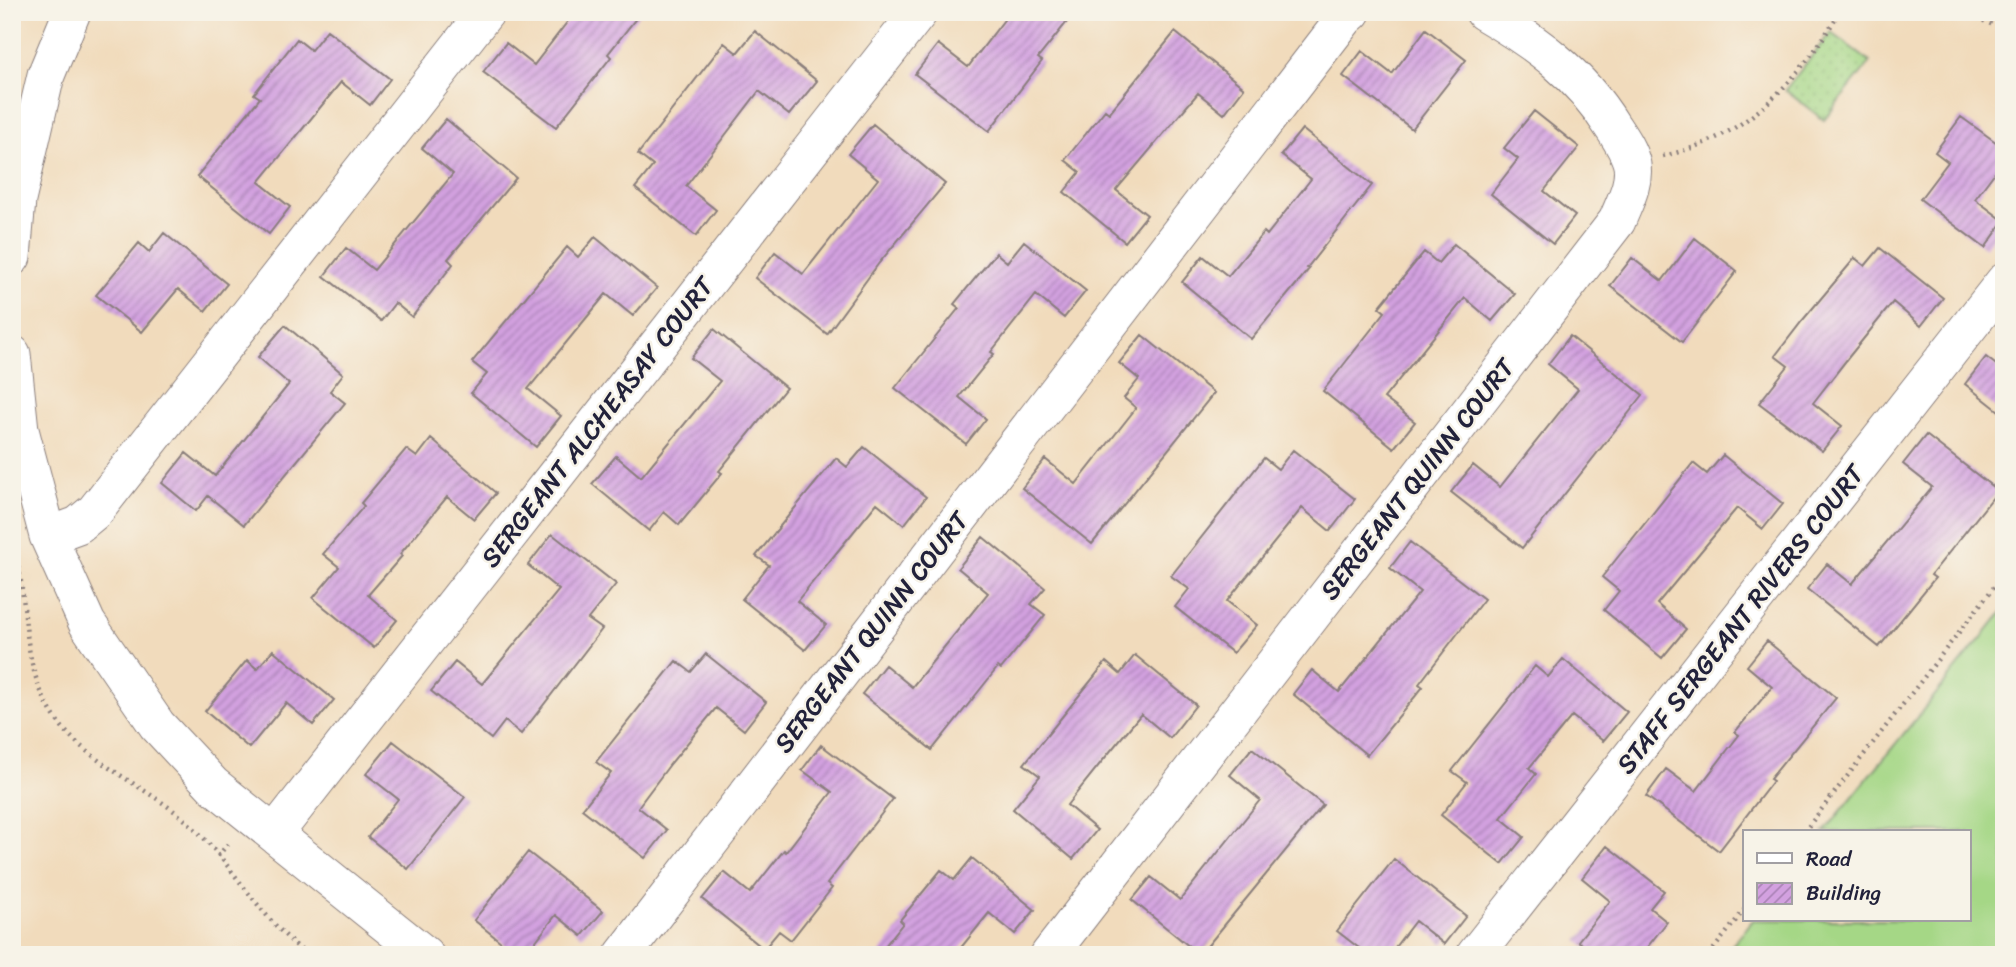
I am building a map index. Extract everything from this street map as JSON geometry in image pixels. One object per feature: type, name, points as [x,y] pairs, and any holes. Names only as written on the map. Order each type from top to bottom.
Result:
[{"type":"street","points":[[12,257],[17,200],[46,75],[72,12]]},
{"type":"street","points":[[48,536],[78,526],[95,512],[486,12]]},
{"type":"street","name":"SERGEANT ALCHEASAY COURT","points":[[275,833],[919,12]]},
{"type":"street","name":"SERGEANT QUINN COURT","points":[[623,955],[1336,29],[1352,12]]},
{"type":"street","points":[[1485,12],[1524,35],[1573,74],[1605,116],[1625,147],[1632,165]]},
{"type":"street","name":"SERGEANT QUINN COURT","points":[[1049,955],[1617,221],[1631,188],[1632,165]]},
{"type":"street","name":"STAFF SERGEANT RIVERS COURT","points":[[1475,955],[2004,282]]},
{"type":"street","points":[[12,354],[20,430],[48,536],[87,623],[157,725],[213,785],[425,955]]},
{"type":"path","points":[[1632,165],[1702,145],[1766,106],[1799,68],[1839,12]]},
{"type":"path","points":[[1964,12],[2004,30]]},
{"type":"path","points":[[12,543],[24,604],[27,645],[36,679],[51,712],[68,733],[104,763],[159,800],[194,828],[260,907],[308,955]]},
{"type":"path","points":[[1806,830],[2004,574]]},
{"type":"path","points":[[1709,955],[1743,912]]},
{"type":"green space","points":[[1831,32],[1870,62],[1824,120],[1785,90]]},
{"type":"green space","points":[[2004,610],[2004,955],[1724,955],[1751,922],[1970,922],[1970,830],[1826,830]]},
{"type":"building","points":[[575,12],[641,12],[608,54],[611,57],[556,127],[483,72],[506,43],[534,65]]},
{"type":"building","points":[[1010,12],[1075,12],[1038,58],[1042,61],[989,131],[915,74],[938,44],[968,67]]},
{"type":"building","points":[[1426,29],[1466,60],[1412,129],[1343,76],[1362,51],[1392,74]]},
{"type":"building","points":[[327,30],[390,79],[370,105],[341,82],[259,182],[290,207],[269,234],[197,176],[260,98],[254,94],[297,39],[311,50]]},
{"type":"building","points":[[755,31],[817,81],[789,115],[759,91],[686,186],[716,210],[696,236],[635,188],[653,166],[638,154],[724,43],[737,53]]},
{"type":"building","points":[[1175,32],[1244,88],[1224,114],[1198,93],[1116,190],[1147,215],[1125,242],[1064,192],[1080,172],[1065,160],[1105,110],[1109,113]]},
{"type":"building","points":[[1534,111],[1579,147],[1544,191],[1575,216],[1553,244],[1491,194],[1518,159],[1504,148]]},
{"type":"building","points":[[1961,117],[2004,148],[2004,160],[1975,199],[2004,221],[1985,248],[1920,199],[1948,162],[1935,152]]},
{"type":"building","points":[[446,119],[516,178],[448,259],[453,264],[412,317],[395,303],[381,321],[324,276],[346,248],[374,270],[453,174],[422,148]]},
{"type":"building","points":[[873,124],[945,184],[879,263],[827,334],[755,278],[775,252],[803,274],[878,179],[848,154]]},
{"type":"building","points":[[1302,129],[1372,185],[1307,268],[1309,269],[1251,339],[1182,282],[1203,256],[1228,276],[1264,232],[1267,235],[1311,179],[1281,155]]},
{"type":"building","points":[[164,233],[227,284],[205,311],[178,289],[142,332],[96,295],[139,243],[149,252]]},
{"type":"building","points":[[595,237],[657,288],[633,316],[606,294],[528,389],[561,416],[536,447],[471,393],[487,374],[472,362],[567,247],[578,257]]},
{"type":"building","points":[[1695,238],[1737,271],[1682,342],[1610,286],[1632,258],[1662,281]]},
{"type":"building","points":[[1024,241],[1086,291],[1064,318],[1036,295],[991,352],[994,354],[959,397],[986,419],[966,444],[895,388],[959,308],[954,304],[996,253],[1007,262]]},
{"type":"building","points":[[1454,244],[1515,294],[1492,321],[1465,298],[1384,398],[1415,422],[1394,448],[1323,391],[1385,312],[1379,307],[1424,252],[1438,263]]},
{"type":"building","points":[[1880,248],[1943,298],[1921,326],[1893,302],[1848,358],[1813,403],[1842,426],[1822,451],[1759,403],[1788,366],[1775,356],[1802,321],[1855,258],[1865,266]]},
{"type":"building","points":[[285,325],[343,374],[330,391],[345,403],[244,525],[208,496],[196,511],[162,483],[186,453],[215,476],[289,384],[258,357]]},
{"type":"building","points":[[714,329],[786,388],[679,525],[664,512],[649,531],[592,484],[616,456],[641,477],[720,381],[691,358]]},
{"type":"building","points":[[1142,335],[1214,393],[1092,544],[1022,488],[1045,459],[1076,484],[1136,408],[1124,398],[1139,379],[1119,363]]},
{"type":"building","points":[[1570,336],[1643,395],[1522,548],[1451,492],[1473,465],[1500,487],[1578,389],[1548,364]]},
{"type":"building","points":[[1986,357],[2004,371],[2004,415],[1965,384]]},
{"type":"building","points":[[1926,435],[1998,491],[1931,575],[1935,578],[1879,647],[1807,589],[1827,564],[1852,584],[1932,487],[1903,464]]},
{"type":"building","points":[[431,439],[496,493],[474,519],[447,497],[400,554],[402,556],[368,595],[397,620],[374,648],[313,598],[339,567],[323,554],[364,506],[361,503],[406,449],[417,457]]},
{"type":"building","points":[[864,447],[926,497],[904,525],[877,503],[797,601],[826,625],[805,650],[742,599],[769,565],[756,556],[836,458],[847,467]]},
{"type":"building","points":[[1293,450],[1355,499],[1330,531],[1302,508],[1227,601],[1257,625],[1233,653],[1175,607],[1189,589],[1171,576],[1264,458],[1278,469]]},
{"type":"building","points":[[1723,455],[1783,504],[1763,529],[1737,508],[1657,604],[1686,629],[1662,658],[1604,610],[1619,591],[1602,577],[1693,463],[1707,474]]},
{"type":"building","points":[[552,534],[616,584],[588,619],[602,629],[521,734],[505,721],[491,739],[431,691],[455,662],[482,684],[559,590],[528,565]]},
{"type":"building","points":[[983,537],[1045,588],[1031,604],[1045,615],[1001,669],[998,667],[932,750],[862,694],[885,665],[912,687],[988,593],[958,568]]},
{"type":"building","points":[[1410,542],[1484,599],[1419,684],[1423,687],[1367,755],[1293,694],[1312,670],[1339,692],[1420,592],[1390,568]]},
{"type":"building","points":[[1767,641],[1836,698],[1770,779],[1773,781],[1719,851],[1646,796],[1666,769],[1696,791],[1739,735],[1735,732],[1772,687],[1747,666]]},
{"type":"building","points":[[273,650],[334,700],[313,725],[286,703],[249,748],[205,711],[247,660],[257,669]]},
{"type":"building","points":[[706,654],[766,702],[744,730],[716,708],[671,763],[638,807],[667,830],[645,858],[582,809],[611,773],[596,762],[676,661],[691,672]]},
{"type":"building","points":[[1135,655],[1196,705],[1170,738],[1141,714],[1067,805],[1097,830],[1073,859],[1013,809],[1040,776],[1024,764],[1106,662],[1120,674]]},
{"type":"building","points":[[1563,659],[1627,712],[1603,741],[1572,716],[1529,768],[1536,774],[1501,818],[1524,837],[1502,864],[1441,815],[1467,782],[1452,771],[1535,666],[1548,677]]},
{"type":"building","points":[[393,741],[465,797],[408,869],[368,837],[398,799],[366,774]]},
{"type":"building","points":[[821,745],[893,799],[827,884],[832,888],[791,940],[779,931],[764,949],[702,899],[724,872],[750,893],[784,850],[786,852],[832,792],[802,770]]},
{"type":"building","points":[[1252,748],[1323,805],[1200,955],[1132,900],[1151,877],[1180,900],[1260,800],[1230,775]]},
{"type":"building","points":[[1607,846],[1664,891],[1650,908],[1667,922],[1641,955],[1597,955],[1578,941],[1610,901],[1582,878]]},
{"type":"building","points":[[528,852],[603,911],[582,936],[556,915],[525,955],[517,955],[474,920]]},
{"type":"building","points":[[972,858],[1035,910],[1015,934],[989,913],[955,955],[878,955],[903,923],[900,920],[941,870],[954,880]]},
{"type":"building","points":[[1394,859],[1466,916],[1444,944],[1415,921],[1389,955],[1368,955],[1337,931]]}]
